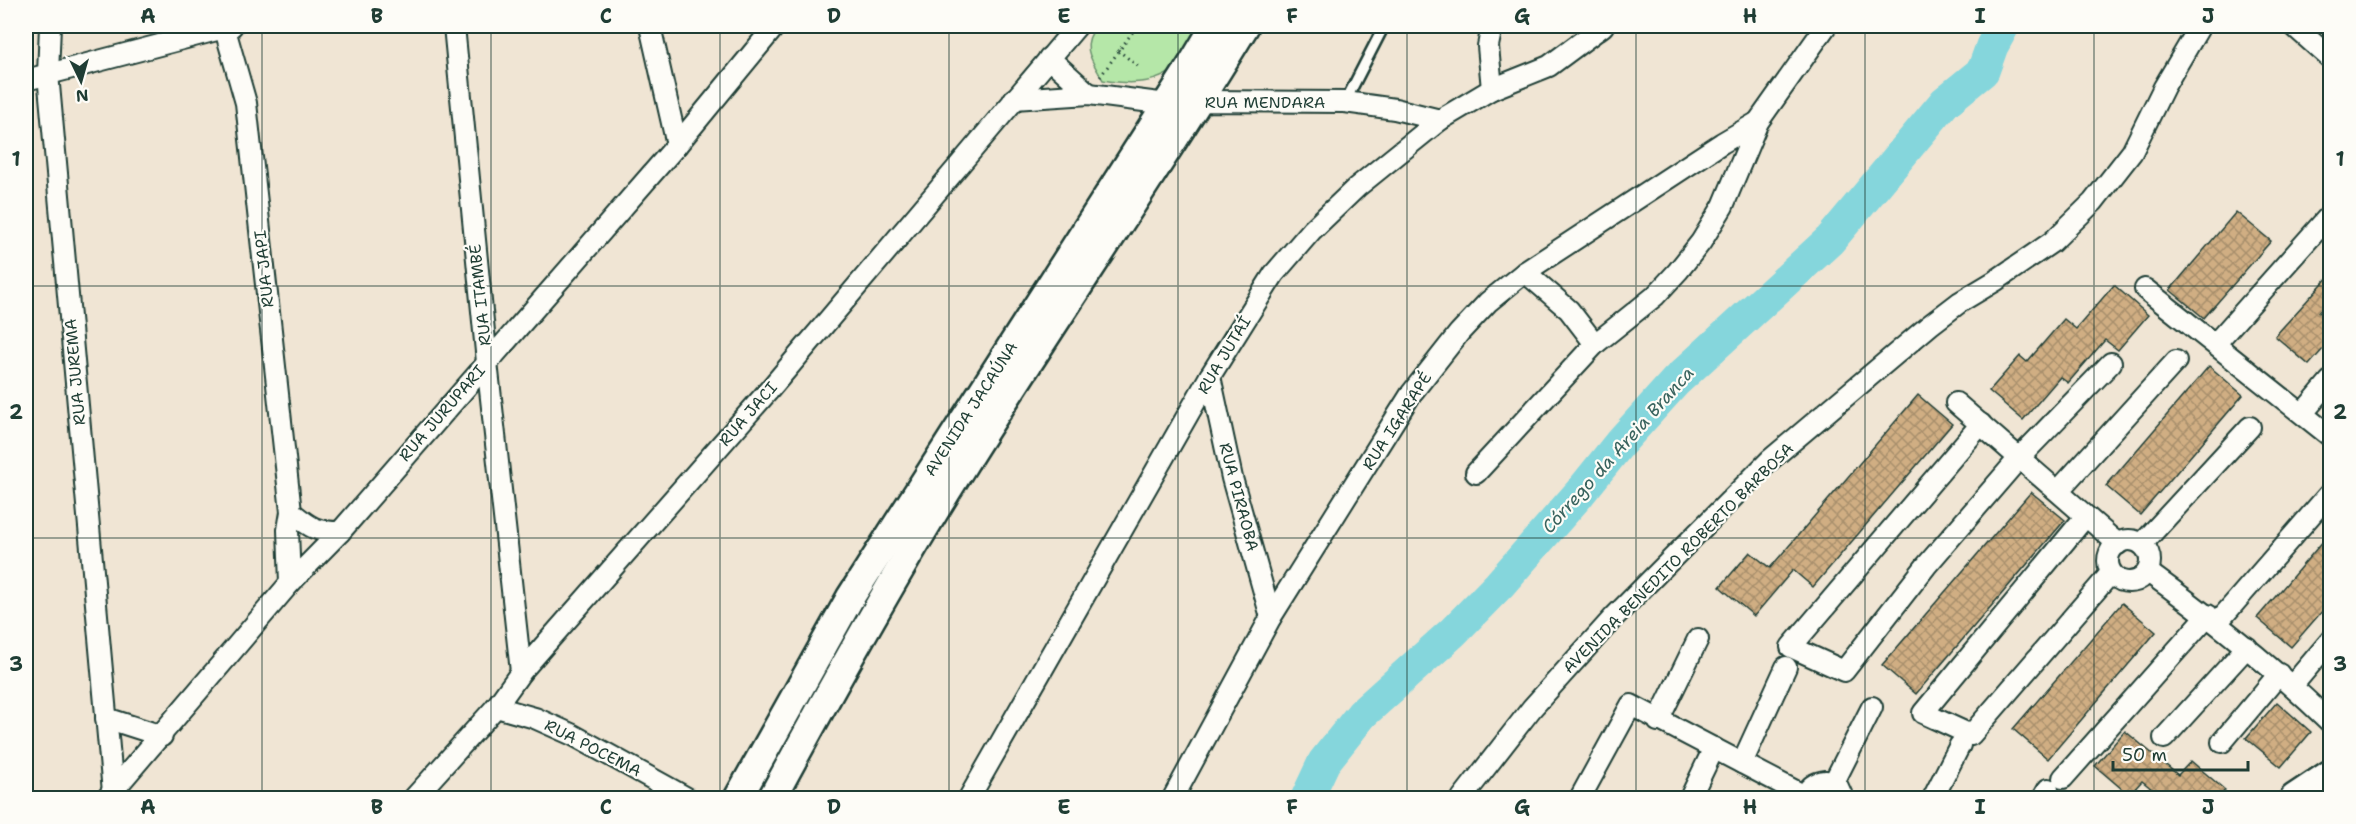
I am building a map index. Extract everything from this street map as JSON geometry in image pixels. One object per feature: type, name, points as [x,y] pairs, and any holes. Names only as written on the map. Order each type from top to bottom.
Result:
[{"type":"street","name":"RUA JUREMA","points":[[50,26],[48,74],[106,718],[110,795]]},
{"type":"street","points":[[26,80],[227,26]]},
{"type":"street","name":"RUA JAPI","points":[[227,26],[246,103],[291,512],[288,530],[290,583]]},
{"type":"street","name":"RUA ITAMBÉ","points":[[454,26],[487,362],[521,672]]},
{"type":"street","points":[[650,26],[676,145]]},
{"type":"street","name":"RUA JURUPARI","points":[[110,795],[290,583],[340,532],[676,145],[775,26]]},
{"type":"street","name":"RUA JACI","points":[[414,798],[496,707],[521,672],[770,389],[1077,26]]},
{"type":"street","name":"AVENIDA JACAÚNA","points":[[738,798],[850,598],[1215,26]]},
{"type":"street","name":"AVENIDA JACAÚNA","points":[[772,798],[848,657],[960,470],[1199,101],[1245,26]]},
{"type":"street","points":[[1492,26],[1488,46],[1492,88]]},
{"type":"street","name":"RUA JUTAÍ","points":[[969,798],[1210,376],[1274,274],[1312,230],[1357,187],[1440,120],[1492,88],[1549,66],[1603,26]]},
{"type":"street","name":"RUA IGARAPÉ","points":[[1476,473],[1595,344],[1655,296],[1701,242],[1723,206],[1758,122],[1826,26]]},
{"type":"street","name":"AVENIDA BENEDITO ROBERTO BARBOSA","points":[[1462,798],[1532,708],[1614,617],[1770,460],[1930,325],[1960,302],[2052,242],[2093,202],[2133,152],[2164,87],[2200,26]]},
{"type":"street","points":[[2294,26],[2331,58]]},
{"type":"street","points":[[1049,58],[1089,94]]},
{"type":"street","name":"RUA MENDARA","points":[[1014,99],[1089,94],[1167,104],[1199,101],[1345,102],[1395,109],[1440,120]]},
{"type":"street","name":"RUA IGARAPÉ","points":[[1173,798],[1271,617],[1411,394],[1459,333],[1488,302],[1525,272],[1758,122]]},
{"type":"street","points":[[2216,344],[2331,215]]},
{"type":"street","points":[[1525,272],[1569,310],[1595,344]]},
{"type":"street","points":[[2145,289],[2331,436]]},
{"type":"street","points":[[2058,491],[2176,361]]},
{"type":"street","points":[[1981,424],[1791,647],[1844,671],[1926,566],[2020,458],[2111,363]]},
{"type":"street","name":"RUA PIRAOBA","points":[[1210,376],[1232,478],[1271,617]]},
{"type":"street","points":[[2303,412],[2331,381]]},
{"type":"street","points":[[1956,403],[2118,544]]},
{"type":"street","points":[[2142,544],[2250,427]]},
{"type":"street","points":[[2051,788],[2330,494]]},
{"type":"street","points":[[291,512],[312,529],[340,532]]},
{"type":"street","points":[[2085,517],[1923,713],[1971,735],[2111,573]]},
{"type":"street","points":[[2130,540],[2142,544],[2150,554],[2148,572],[2137,582],[2130,583],[2116,578],[2108,567],[2109,554],[2118,544],[2130,540]]},
{"type":"street","points":[[2148,572],[2213,619],[2331,722]]},
{"type":"street","points":[[1658,721],[1698,639]]},
{"type":"street","points":[[2222,742],[2285,680],[2331,641]]},
{"type":"street","points":[[2164,738],[2247,647]]},
{"type":"street","points":[[1742,763],[1786,667]]},
{"type":"street","points":[[1580,798],[1631,705],[1805,797],[1813,785],[1826,781],[1838,791],[1872,707]]},
{"type":"street","name":"RUA POCEMA","points":[[496,707],[535,718],[573,735],[687,798]]},
{"type":"street","points":[[106,718],[162,736]]},
{"type":"street","points":[[1934,798],[1960,745]]},
{"type":"street","points":[[1690,798],[1714,748]]},
{"type":"street","points":[[2294,798],[2331,774]]},
{"type":"lane","points":[[1345,102],[1384,26]]},
{"type":"path","points":[[1089,94],[1137,26]]},
{"type":"path","points":[[1118,50],[1140,68]]},
{"type":"green space","points":[[1097,26],[1202,26],[1188,54],[1174,70],[1145,82],[1124,83],[1103,80],[1092,60],[1088,47],[1089,40]]},
{"type":"building","points":[[2236,212],[2271,241],[2204,318],[2170,290]]},
{"type":"building","points":[[2331,274],[2331,299],[2319,312],[2331,322],[2331,340],[2309,365],[2275,336]]},
{"type":"building","points":[[2114,285],[2148,315],[2118,350],[2105,340],[2068,383],[2060,377],[2023,420],[1989,391],[2020,356],[2027,362],[2064,319],[2076,329]]},
{"type":"building","points":[[2209,366],[2243,395],[2140,515],[2106,486]]},
{"type":"building","points":[[1918,395],[1952,424],[1813,587],[1793,570],[1754,616],[1720,587],[1750,552],[1770,568]]},
{"type":"building","points":[[2031,492],[2065,520],[1916,694],[1882,665]]},
{"type":"building","points":[[2331,532],[2331,601],[2291,647],[2257,618]]},
{"type":"building","points":[[2122,603],[2156,632],[2048,759],[2013,729]]},
{"type":"building","points":[[2277,702],[2311,732],[2281,767],[2246,738]]},
{"type":"building","points":[[2125,731],[2178,775],[2191,761],[2225,790],[2218,798],[2163,798],[2142,781],[2129,795],[2095,766]]},
{"type":"waterway","name":"Córrego da Areia Branca","points":[[1307,798],[1324,762],[1362,714],[1453,632],[1499,585],[1676,381],[1830,240],[1945,102],[1983,71],[1992,46],[2003,26]]}]
